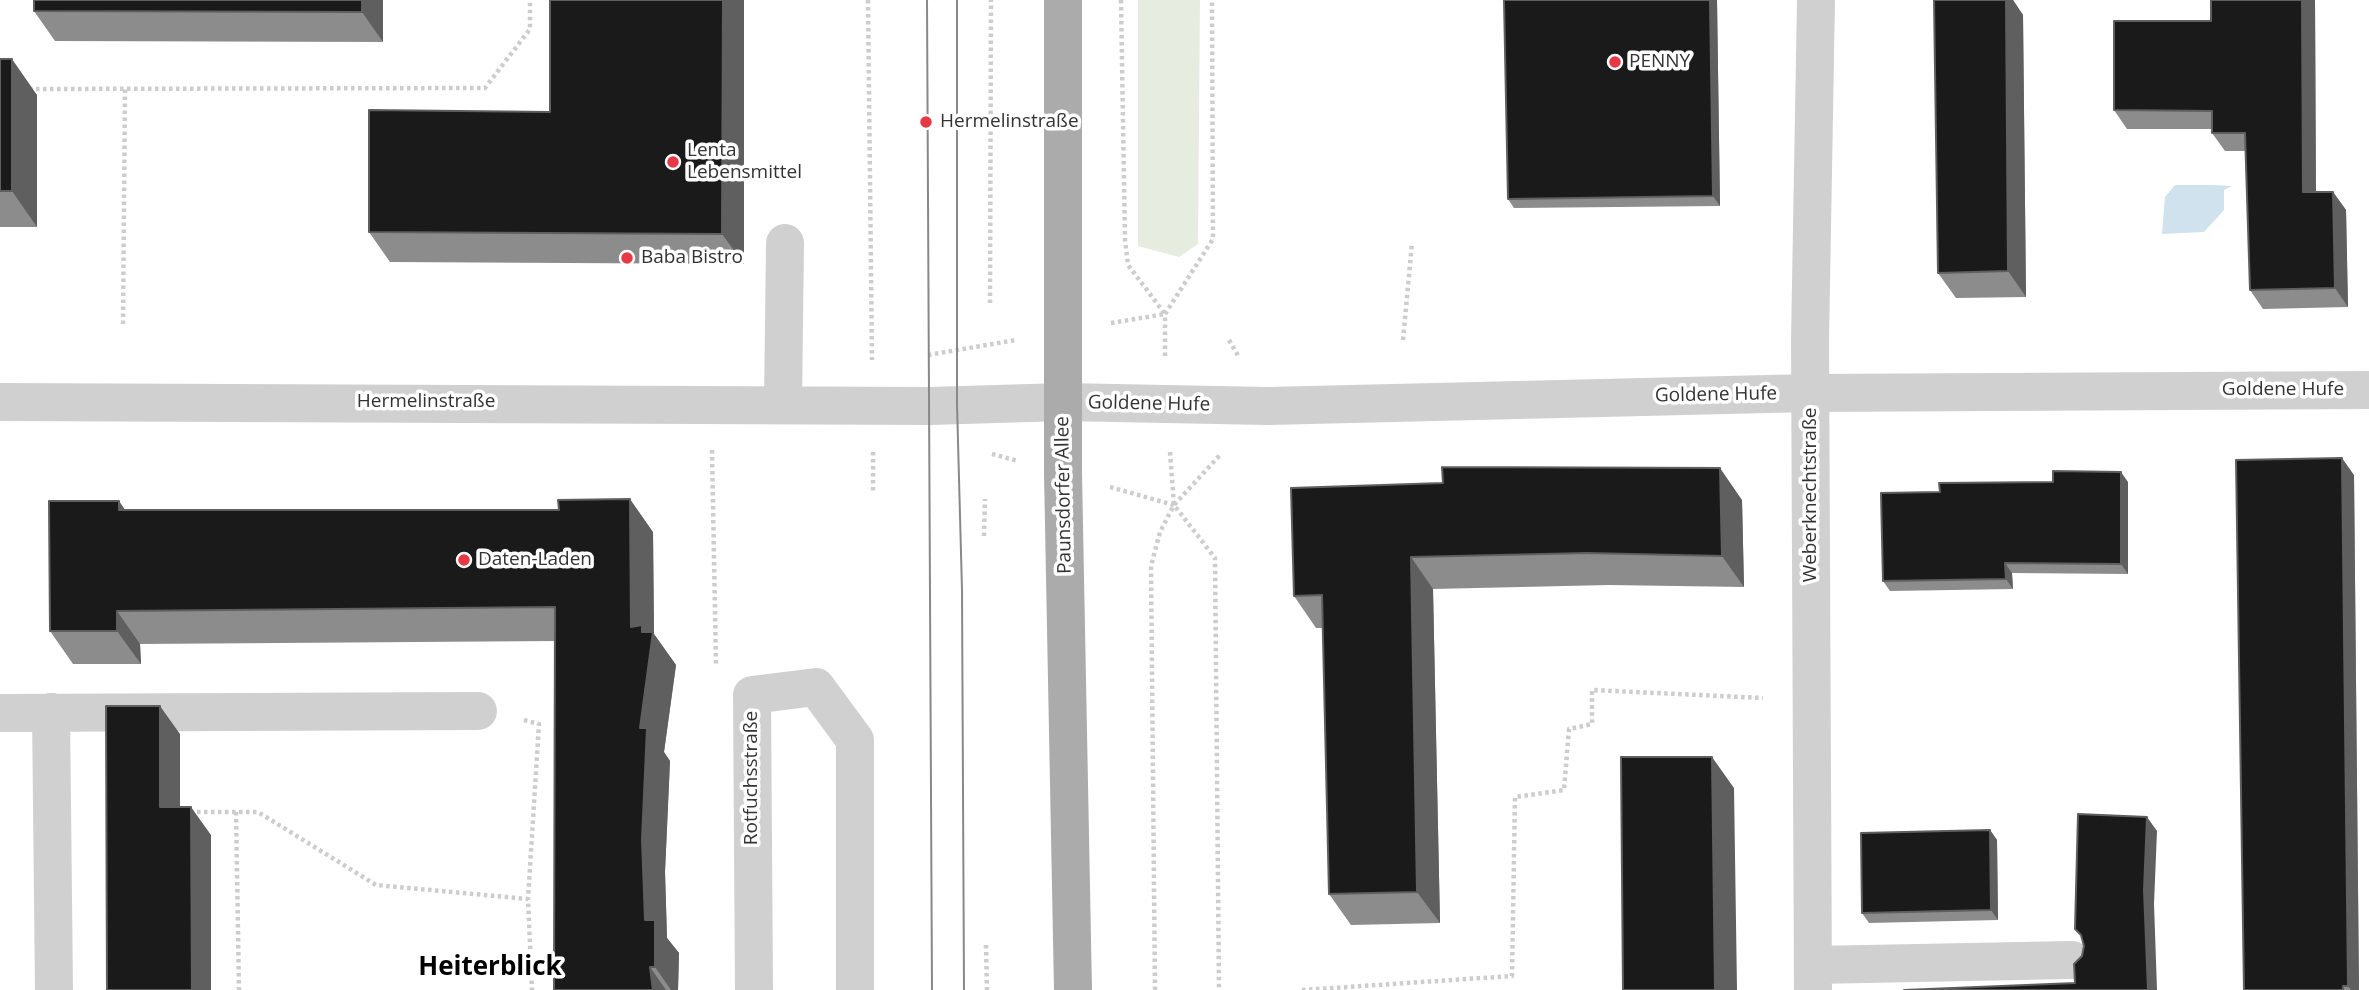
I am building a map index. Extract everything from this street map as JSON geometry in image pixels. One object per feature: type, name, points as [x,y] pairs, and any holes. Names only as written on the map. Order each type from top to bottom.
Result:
[{"type":"main road","name":"Paunsdorfer Allee","points":[[1063,0],[1063,402],[1073,990]]},
{"type":"street","name":"Weberknechtstraße","points":[[1813,977],[1811,393],[1816,0]]},
{"type":"street","points":[[782,404],[785,243]]},
{"type":"street","name":"Goldene Hufe","points":[[1063,402],[1268,406],[1811,393],[2369,390]]},
{"type":"street","name":"Hermelinstraße","points":[[0,402],[930,406],[1063,402]]},
{"type":"street","name":"Rotfuchsstraße","points":[[754,990],[751,695],[816,687],[855,740],[855,990]]},
{"type":"street","points":[[0,713],[478,711]]},
{"type":"street","points":[[51,712],[54,990]]},
{"type":"street","points":[[1813,977],[2072,960]]},
{"type":"path","points":[[28,89],[485,88],[530,29],[530,0]]},
{"type":"path","points":[[868,0],[872,365]]},
{"type":"path","points":[[990,303],[991,0]]},
{"type":"path","points":[[1121,0],[1126,253],[1128,265],[1165,314],[1213,239],[1212,0]]},
{"type":"path","points":[[123,324],[125,89]]},
{"type":"path","points":[[1403,340],[1412,243]]},
{"type":"path","points":[[711,404],[716,666],[751,695]]},
{"type":"path","points":[[1154,990],[1152,566],[1160,532],[1174,505],[1212,463]]},
{"type":"path","points":[[984,536],[985,499]]},
{"type":"path","points":[[1174,505],[1215,558],[1219,990]]},
{"type":"path","points":[[1302,990],[1512,976],[1514,797],[1564,790],[1569,729],[1592,724],[1592,690],[1812,700]]},
{"type":"path","points":[[478,711],[539,723],[528,899],[532,990]]},
{"type":"path","points":[[184,812],[258,812],[376,885],[528,899]]},
{"type":"path","points":[[236,812],[239,990]]},
{"type":"path","points":[[986,945],[987,990]]},
{"type":"shaded area","points":[[1138,0],[1200,0],[1198,244],[1179,257],[1138,246]]},
{"type":"water","points":[[2175,185],[2232,186],[2224,190],[2224,210],[2204,232],[2162,234],[2165,197]]},
{"type":"building","points":[[34,0],[362,0],[362,12],[34,11]]},
{"type":"building","points":[[550,0],[723,0],[722,234],[369,232],[369,110],[550,112]]},
{"type":"building","name":"PENNY","points":[[1504,0],[1710,0],[1713,196],[1508,199]]},
{"type":"building","points":[[1934,0],[2006,0],[2008,271],[1938,273]]},
{"type":"building","points":[[2211,0],[2302,0],[2303,192],[2333,192],[2335,288],[2250,290],[2245,133],[2212,133],[2212,111],[2114,110],[2114,21],[2211,21]]},
{"type":"building","points":[[0,59],[12,59],[12,191],[0,191]]},
{"type":"building","points":[[2342,458],[2348,986],[2343,986],[2343,990],[2244,990],[2236,460]]},
{"type":"building","points":[[1442,467],[1720,468],[1722,556],[1587,553],[1411,557],[1417,892],[1329,894],[1322,595],[1294,596],[1291,488],[1443,483]]},
{"type":"building","points":[[2053,471],[2121,472],[2121,564],[2005,563],[2006,579],[1883,581],[1881,493],[1940,492],[1939,483],[2053,482]]},
{"type":"building","points":[[630,499],[631,627],[642,625],[642,632],[653,632],[640,728],[647,728],[642,839],[645,920],[655,920],[655,967],[650,967],[653,990],[554,990],[555,607],[117,611],[117,631],[50,631],[49,501],[119,501],[119,510],[559,510],[558,500]]},
{"type":"building","points":[[106,706],[160,706],[160,807],[191,807],[192,990],[107,990]]},
{"type":"building","points":[[1621,757],[1712,757],[1715,990],[1623,990]]},
{"type":"building","points":[[2078,814],[2147,817],[2144,890],[2148,990],[1904,990],[2075,983],[2074,964],[2082,956],[2084,946],[2081,935],[2075,929]]},
{"type":"building","points":[[1990,830],[1991,910],[1862,913],[1861,833]]},
{"type":"tram line","points":[[927,0],[932,990]]},
{"type":"tram line","points":[[957,0],[957,404],[962,590],[964,990]]},
{"type":"place","name":"PENNY","points":[[1615,62]]},
{"type":"place","name":"Hermelinstraße","points":[[926,122]]},
{"type":"place","name":"Lenta Lebensmittel","points":[[673,162]]},
{"type":"place","name":"Baba Bistro","points":[[627,258]]},
{"type":"place","name":"Daten-Laden","points":[[464,560]]},
{"type":"district","name":"Heiterblick","points":[[490,968]]}]
